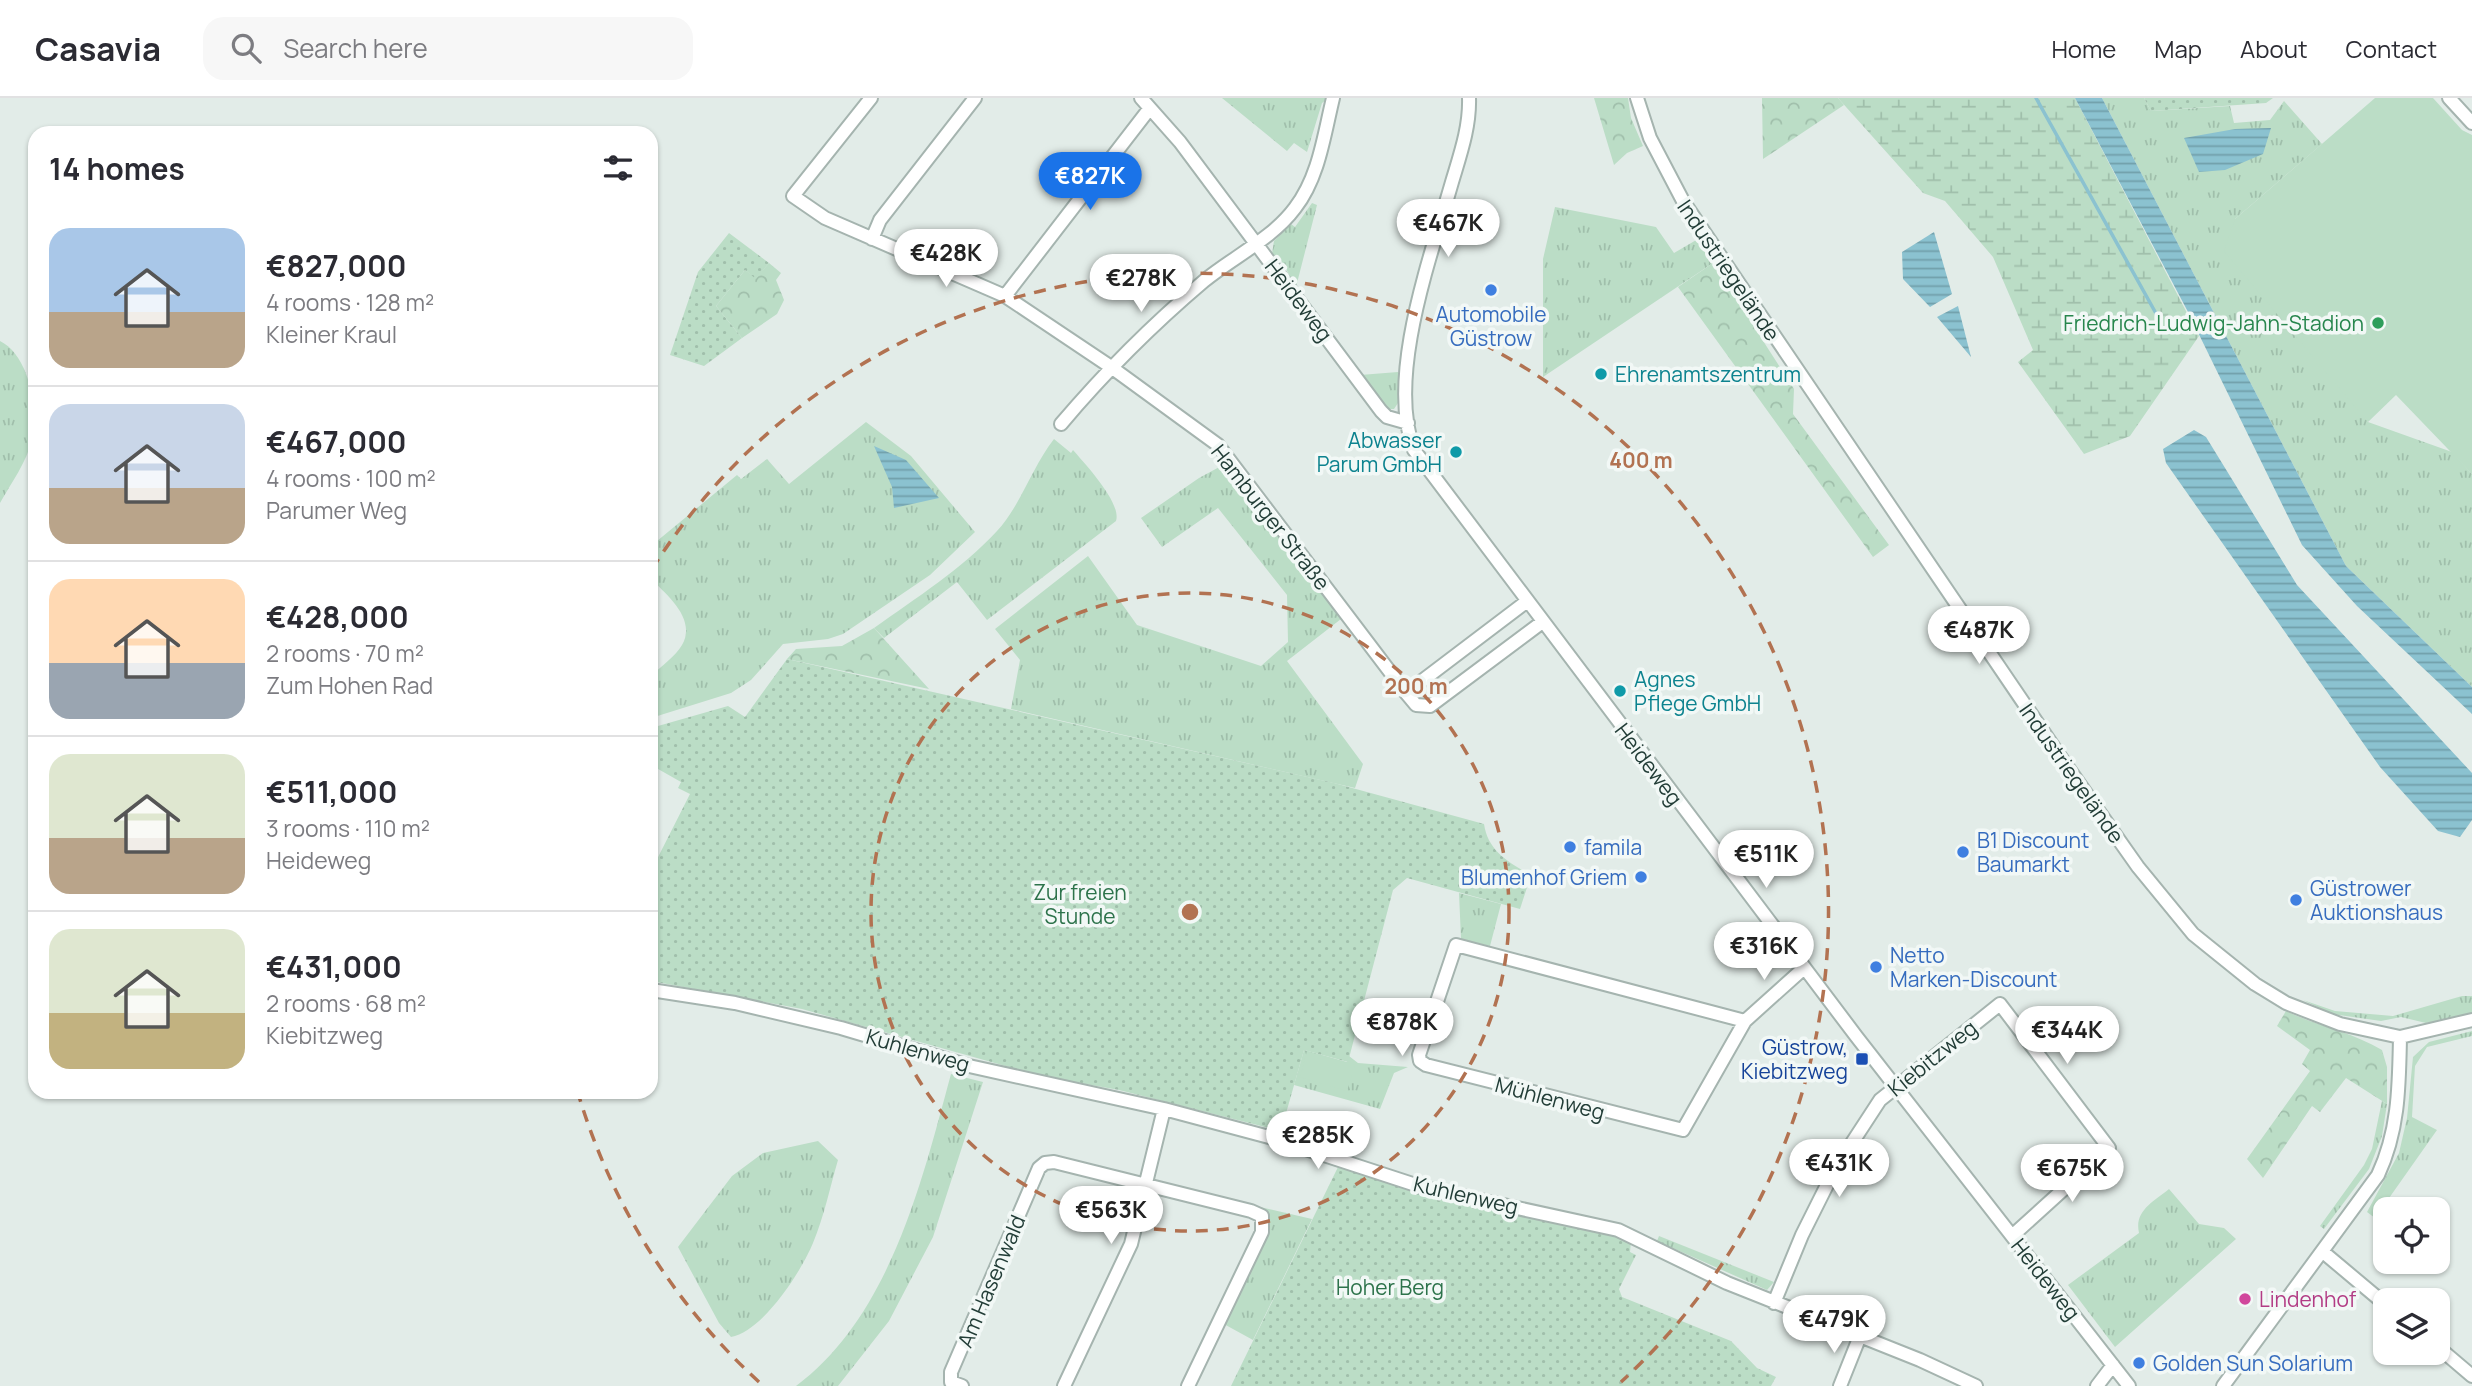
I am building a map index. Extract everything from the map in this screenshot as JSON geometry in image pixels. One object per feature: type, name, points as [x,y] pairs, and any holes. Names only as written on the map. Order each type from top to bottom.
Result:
[{"type":"street","name":"Hamburger Straße","points":[[871,98],[793,196],[825,218],[1004,296],[1111,367],[1218,445],[1406,693]]},
{"type":"street","points":[[872,239],[880,220],[975,98]]},
{"type":"street","points":[[1061,424],[1111,367],[1185,297],[1286,218],[1306,191],[1333,98]]},
{"type":"street","points":[[1408,423],[1409,344],[1465,134],[1469,98]]},
{"type":"street","name":"Industriegelände","points":[[1637,98],[1650,138],[1683,201],[2059,755],[2169,908],[2224,961],[2286,1003],[2340,1024],[2400,1037],[2472,1020]]},
{"type":"street","points":[[2449,98],[2472,124]]},
{"type":"street","points":[[1004,296],[1145,103]]},
{"type":"street","name":"Heideweg","points":[[1145,103],[1256,242],[1381,411],[1387,417],[1408,423],[1410,442],[1420,462],[1804,968],[2129,1386]]},
{"type":"street","points":[[1526,603],[1406,693],[1416,705],[1430,706],[1541,623]]},
{"type":"street","name":"Mühlenweg","points":[[1745,1021],[1456,945],[1419,1055],[1420,1061],[1426,1065],[1683,1130],[1745,1021],[1804,968]]},
{"type":"street","name":"Kuhlenweg","points":[[658,991],[735,1003],[841,1028],[969,1066],[1164,1109],[1269,1137],[1425,1188],[1618,1230],[1774,1303],[1860,1336],[1976,1386]]},
{"type":"street","name":"Kiebitzweg","points":[[1774,1303],[1802,1235],[1835,1169],[1880,1100],[2000,1004],[2109,1148],[2012,1236]]},
{"type":"street","points":[[2223,1386],[2378,1175],[2390,1147],[2398,1103],[2400,1037]]},
{"type":"street","points":[[1064,1386],[1130,1244],[1164,1109]]},
{"type":"street","name":"Am Hasenwald","points":[[962,1386],[951,1382],[951,1373],[1039,1168],[1045,1163],[1054,1162],[1251,1210],[1262,1216],[1264,1223],[1188,1386]]},
{"type":"street","points":[[2323,1252],[2373,1294]]},
{"type":"street","points":[[1840,1386],[1860,1336]]},
{"type":"street","points":[[2450,1357],[2472,1376]]},
{"type":"street","points":[[2097,1386],[2113,1365]]},
{"type":"green space","points":[[1222,98],[1329,98],[1322,103],[1307,152],[1294,143],[1287,151]]},
{"type":"green space","points":[[1594,98],[1628,98],[1631,118],[1643,146],[1627,153],[1614,165]]},
{"type":"green space","points":[[1762,98],[1838,98],[1844,105],[1763,159]]},
{"type":"green space","points":[[1838,98],[2075,98],[2199,336],[2130,436],[2084,454],[2018,362],[2033,350],[1993,257],[1945,201],[1923,193]]},
{"type":"green space","points":[[2102,98],[2144,98],[2151,111],[2230,106],[2234,123],[2270,120],[2284,101],[2322,144],[2235,219],[2368,422],[2452,452],[2472,474],[2472,687],[2346,566]]},
{"type":"green space","points":[[2144,98],[2273,98],[2266,103],[2151,111]]},
{"type":"green space","name":"Friedrich-Ludwig-Jahn-Stadion","points":[[2375,98],[2433,98],[2462,130],[2472,135],[2472,474],[2396,395],[2368,422],[2224,251],[2235,219]]},
{"type":"green space","points":[[1312,203],[1317,205],[1296,287],[1281,260],[1278,262],[1272,254],[1274,241],[1291,224],[1295,227]]},
{"type":"green space","points":[[1555,207],[1656,227],[1674,253],[1698,239],[1713,263],[1543,377],[1543,259]]},
{"type":"green space","points":[[729,233],[769,263],[756,279],[745,270],[716,306],[742,338],[704,366],[670,355],[698,272]]},
{"type":"green space","points":[[769,263],[781,273],[776,280],[784,300],[777,314],[742,338],[716,306],[745,270],[756,278]]},
{"type":"green space","points":[[1713,263],[1794,389],[1793,414],[1889,545],[1873,557],[1678,287]]},
{"type":"green space","points":[[0,341],[18,358],[28,379],[28,453],[0,503]]},
{"type":"green space","points":[[1398,372],[1398,403],[1394,409],[1387,409],[1360,375]]},
{"type":"green space","points":[[866,422],[911,456],[975,532],[930,575],[843,634],[828,639],[783,644],[751,680],[731,693],[658,716],[658,670],[682,645],[686,626],[678,608],[658,586],[658,540],[737,475],[741,479],[767,459],[789,484]]},
{"type":"green space","points":[[1054,439],[1071,453],[1073,450],[1101,484],[1114,504],[1116,521],[987,620],[957,582],[884,638],[874,628],[954,570],[997,531],[1013,510]]},
{"type":"green space","points":[[1223,465],[1341,619],[1287,661],[1363,764],[1355,788],[1011,709],[1020,660],[995,629],[1088,556],[1137,625],[1261,666],[1288,642],[1287,595],[1218,508],[1162,547],[1141,518],[1199,478]]},
{"type":"green space","points":[[874,628],[929,689],[787,659],[796,649],[842,646]]},
{"type":"green space","name":"Zur freien Stunde","points":[[787,659],[1334,783],[1484,824],[1490,842],[1500,855],[1531,875],[1520,909],[1407,878],[1393,890],[1348,1062],[1304,1050],[1281,1131],[1119,1090],[1041,1076],[802,1009],[658,982],[658,857],[690,794],[678,788],[681,782],[658,769],[658,726],[728,706],[745,717]]},
{"type":"green space","points":[[1459,893],[1501,904],[1490,946],[1461,939]]},
{"type":"green space","points":[[2462,996],[2472,996],[2472,1014],[2426,1023],[2401,1017],[2381,1021],[2332,1014],[2303,1000],[2335,1011],[2393,1016]]},
{"type":"green space","points":[[2286,1011],[2359,1038],[2382,1050],[2387,1067],[2387,1104],[2346,1078],[2320,1112],[2312,1106],[2263,1178],[2247,1159],[2310,1071],[2302,1064],[2310,1050],[2277,1026]]},
{"type":"green space","points":[[2472,1031],[2472,1036],[2427,1047],[2415,1066],[2412,1117],[2437,1130],[2390,1197],[2375,1197],[2399,1153],[2407,1118],[2413,1057],[2429,1042]]},
{"type":"green space","points":[[1304,1050],[1347,1062],[1349,1056],[1358,1063],[1408,1067],[1394,1073],[1380,1109],[1294,1085]]},
{"type":"green space","points":[[1307,1051],[1355,1065],[1347,1091],[1300,1077]]},
{"type":"green space","points":[[951,1074],[983,1082],[933,1237],[889,1321],[838,1386],[796,1386],[828,1357],[856,1323],[879,1285],[914,1201]]},
{"type":"green space","points":[[2382,1101],[2387,1104],[2382,1136],[2369,1169],[2324,1229],[2320,1226],[2364,1165],[2372,1149]]},
{"type":"green space","points":[[818,1141],[838,1160],[813,1243],[780,1299],[756,1324],[731,1337],[719,1323],[678,1247],[732,1176],[763,1153]]},
{"type":"green space","name":"Hoher Berg","points":[[1338,1167],[1421,1192],[1591,1228],[1631,1242],[1630,1252],[1636,1255],[1619,1289],[1622,1297],[1731,1341],[1757,1368],[1776,1377],[1771,1386],[1231,1386]]},
{"type":"green space","points":[[2169,1189],[2199,1224],[2224,1228],[2236,1239],[2115,1347],[2068,1285],[2139,1233],[2138,1225],[2142,1213]]},
{"type":"green space","points":[[2373,1201],[2373,1216],[2367,1212]]},
{"type":"green space","points":[[1260,1207],[1312,1219],[1253,1340],[1222,1323],[1267,1232],[1268,1222]]},
{"type":"green space","points":[[1659,1236],[1774,1282],[1767,1290],[1657,1241]]},
{"type":"water","points":[[2075,98],[2102,98],[2346,566],[2472,687],[2472,714],[2357,606],[2302,545],[2187,310]]},
{"type":"water","points":[[2271,128],[2263,154],[2225,170],[2199,172],[2184,138],[2235,129]]},
{"type":"water","points":[[1934,232],[1952,294],[1930,307],[1903,279],[1902,252]]},
{"type":"water","points":[[1958,306],[1971,357],[1937,317]]},
{"type":"water","points":[[2194,430],[2206,437],[2297,585],[2472,773],[2472,820],[2460,837],[2438,831],[2380,767],[2166,463],[2163,449]]},
{"type":"water","points":[[874,446],[906,460],[939,498],[894,508],[892,487]]},
{"type":"waterway","points":[[2036,98],[2158,317]]},
{"type":"place","name":"Automobile Güstrow","points":[[1491,290]]},
{"type":"place","name":"Friedrich-Ludwig-Jahn-Stadion","points":[[2378,323]]},
{"type":"place","name":"Ehrenamtszentrum","points":[[1601,374]]},
{"type":"place","name":"Abwasser Parum GmbH","points":[[1456,452]]},
{"type":"place","name":"Agnes Pflege GmbH","points":[[1620,691]]},
{"type":"place","name":"famila","points":[[1570,847]]},
{"type":"place","name":"B1 Discount Baumarkt","points":[[1963,852]]},
{"type":"place","name":"Blumenhof Griem","points":[[1641,877]]},
{"type":"place","name":"Güstrower Auktionshaus","points":[[2296,900]]},
{"type":"place","name":"Netto Marken-Discount","points":[[1876,967]]},
{"type":"place","name":"Güstrow, Kiebitzweg","points":[[1862,1059]]},
{"type":"place","name":"Lindenhof","points":[[2245,1299]]},
{"type":"place","name":"Golden Sun Solarium","points":[[2139,1363]]}]
